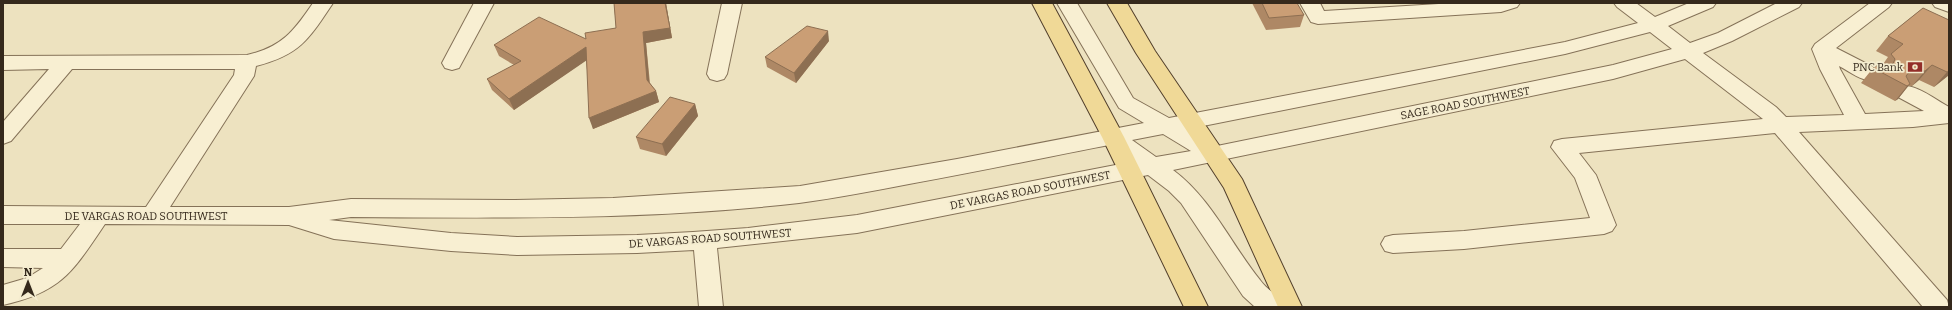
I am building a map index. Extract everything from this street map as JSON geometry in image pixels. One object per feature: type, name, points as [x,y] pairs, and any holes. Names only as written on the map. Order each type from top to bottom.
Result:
[{"type":"main road","points":[[1042,3],[1112,137],[1140,169],[1196,307]]},
{"type":"main road","points":[[1117,3],[1146,53],[1234,185],[1290,307]]},
{"type":"street","points":[[3,63],[247,62],[265,58],[290,46],[300,38],[323,3]]},
{"type":"street","points":[[452,63],[484,3]]},
{"type":"street","points":[[717,74],[732,3]]},
{"type":"street","points":[[1066,3],[1126,103],[1214,154]]},
{"type":"street","points":[[1310,3],[1318,18],[1501,6],[1510,3]]},
{"type":"street","points":[[1624,3],[1769,112],[1938,307]]},
{"type":"street","points":[[1112,137],[1565,48],[1653,25],[1706,3]]},
{"type":"street","name":"SAGE ROAD SOUTHWEST","points":[[1140,169],[1592,77],[1645,64],[1689,51],[1725,37],[1792,3]]},
{"type":"street","points":[[1822,49],[1882,3]]},
{"type":"street","points":[[1942,3],[1949,6]]},
{"type":"street","points":[[1822,49],[1872,75]]},
{"type":"street","points":[[1822,49],[1830,69],[1858,122]]},
{"type":"street","points":[[3,136],[67,62]]},
{"type":"street","points":[[152,216],[244,76],[247,62]]},
{"type":"street","points":[[1905,92],[1949,116]]},
{"type":"street","points":[[1393,244],[1464,240],[1604,225],[1584,175],[1562,147],[1780,125],[1913,120],[1949,116]]},
{"type":"street","name":"DE VARGAS ROAD SOUTHWEST","points":[[3,215],[289,216],[351,208],[606,208],[747,199],[858,185],[1112,137]]},
{"type":"street","points":[[1140,169],[1177,185],[1189,197],[1252,288],[1272,307]]},
{"type":"street","name":"DE VARGAS ROAD SOUTHWEST","points":[[289,216],[334,230],[484,245],[567,246],[704,240],[857,224],[1140,169]]},
{"type":"street","points":[[3,295],[20,293],[45,281],[67,259],[98,216]]},
{"type":"street","points":[[704,240],[708,262],[712,307]]},
{"type":"street","points":[[3,258],[67,259]]},
{"type":"building","points":[[614,3],[665,3],[670,28],[643,32],[647,80],[656,91],[589,118],[586,47],[509,99],[487,79],[521,61],[494,45],[539,17],[586,39],[585,33],[616,28]]},
{"type":"building","points":[[1262,3],[1297,3],[1304,15],[1269,18]]},
{"type":"building","name":"PNC Bank","points":[[1923,8],[1949,20],[1949,71],[1947,72],[1932,65],[1925,71],[1910,71],[1906,76],[1910,84],[1907,86],[1873,68],[1876,66],[1892,66],[1895,59],[1891,54],[1903,44],[1888,36]]},
{"type":"building","points":[[807,26],[828,31],[794,73],[765,57]]},
{"type":"building","points":[[670,97],[695,104],[662,144],[636,137]]},
{"type":"place","name":"PNC Bank","points":[[1915,67]]}]
